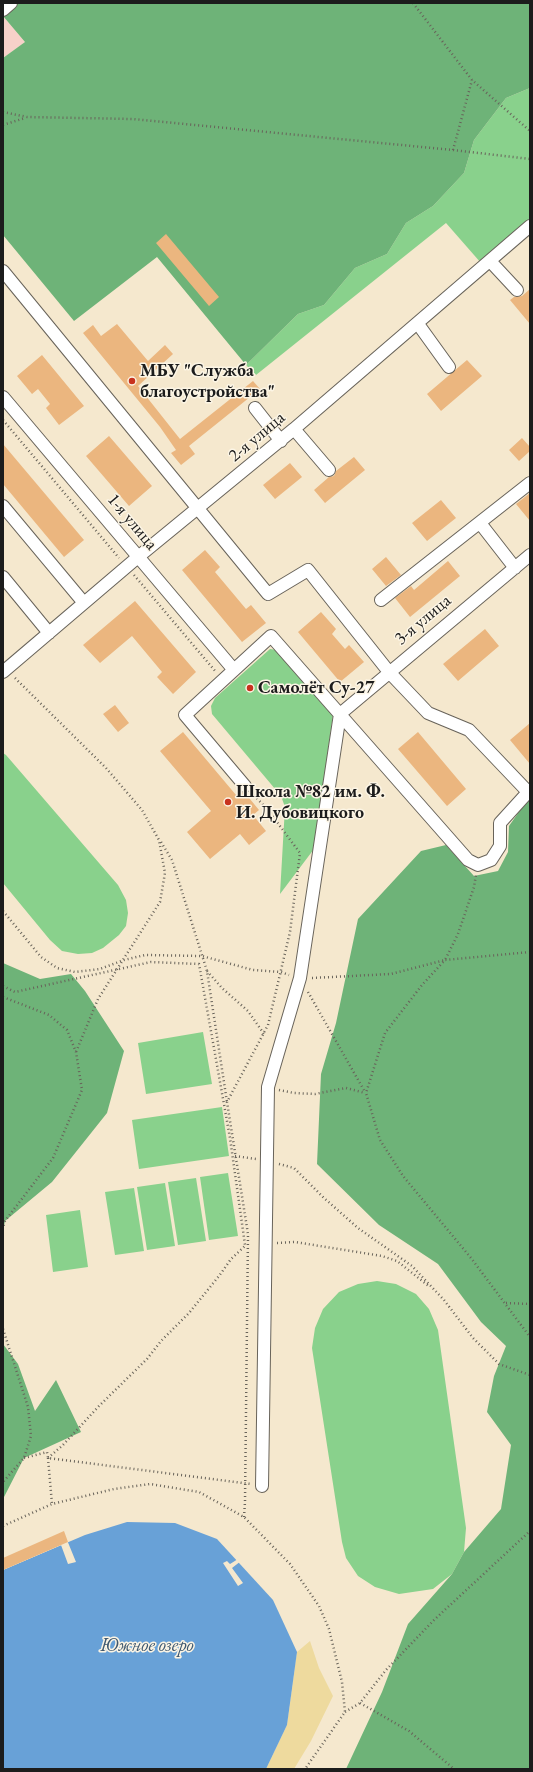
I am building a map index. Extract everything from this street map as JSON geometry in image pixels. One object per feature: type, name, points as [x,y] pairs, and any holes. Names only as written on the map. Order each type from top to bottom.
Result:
[{"type":"street","points":[[3,10],[11,3]]},
{"type":"street","name":"2-я улица","points":[[4,671],[138,556],[281,441],[530,226]]},
{"type":"street","points":[[490,261],[517,290]]},
{"type":"street","points":[[3,271],[268,594],[308,570],[389,672],[428,713],[469,730],[529,791],[500,823],[500,846],[491,860],[478,865],[468,860],[272,636],[185,715],[245,786]]},
{"type":"street","points":[[418,324],[449,367]]},
{"type":"street","name":"1-я улица","points":[[3,397],[234,670]]},
{"type":"street","points":[[255,408],[281,441]]},
{"type":"street","points":[[294,429],[329,470]]},
{"type":"street","points":[[382,600],[530,483]]},
{"type":"street","points":[[3,506],[84,603]]},
{"type":"street","points":[[480,523],[515,568]]},
{"type":"street","name":"3-я улица","points":[[340,714],[530,555]]},
{"type":"street","points":[[3,577],[49,633]]},
{"type":"street","points":[[262,1486],[268,1087],[300,978],[340,714]]},
{"type":"path","points":[[413,3],[472,80],[530,131]]},
{"type":"path","points":[[453,150],[472,80]]},
{"type":"path","points":[[3,112],[27,117],[132,119],[453,150],[530,159]]},
{"type":"path","points":[[3,125],[27,117]]},
{"type":"path","points":[[3,420],[223,680]]},
{"type":"path","points":[[4,671],[106,768],[142,810],[172,860],[207,971],[227,1102]]},
{"type":"path","points":[[76,1052],[98,999],[160,902],[165,873],[159,840]]},
{"type":"path","points":[[366,1093],[385,1033],[422,985],[444,960],[462,920],[474,887],[478,865]]},
{"type":"path","points":[[3,911],[41,957],[57,968],[75,972],[100,969],[124,960],[145,955],[202,956],[253,970],[281,972],[300,978],[391,974],[444,960],[530,952]]},
{"type":"path","points":[[3,986],[15,992],[117,971],[151,962],[199,964],[230,1138],[245,1245]]},
{"type":"path","points":[[207,971],[222,988],[248,1011],[264,1034]]},
{"type":"path","points":[[300,978],[366,1093],[380,1140],[403,1176],[470,1258],[530,1337]]},
{"type":"path","points":[[3,996],[50,1015],[67,1030],[76,1052],[82,1090],[53,1158],[4,1221],[3,1227]]},
{"type":"path","points":[[268,1087],[294,1093],[315,1094],[346,1088],[366,1093]]},
{"type":"path","points":[[235,1156],[267,1161],[294,1168],[324,1198],[358,1228],[412,1266],[437,1293],[473,1338],[499,1364],[530,1375]]},
{"type":"path","points":[[48,1458],[63,1445],[189,1313],[231,1259],[248,1242]]},
{"type":"path","points":[[266,1244],[295,1242],[382,1256],[397,1261],[437,1293]]},
{"type":"path","points":[[505,1303],[530,1304]]},
{"type":"path","points":[[3,1329],[28,1407],[31,1436],[24,1458],[3,1482]]},
{"type":"path","points":[[24,1458],[47,1452],[52,1504]]},
{"type":"path","points":[[48,1458],[262,1486]]},
{"type":"path","points":[[3,1526],[52,1504],[114,1489],[150,1484],[199,1492],[244,1517],[290,1564],[319,1606],[329,1629],[342,1682],[345,1712]]},
{"type":"path","points":[[305,1769],[345,1712],[360,1703],[386,1670],[434,1620],[530,1532]]},
{"type":"path","points":[[360,1703],[409,1731],[454,1769]]},
{"type":"shaded area","points":[[3,16],[25,42],[3,58]]},
{"type":"green space","points":[[3,3],[530,3],[530,88],[506,98],[474,140],[464,173],[433,206],[406,223],[387,254],[355,268],[324,305],[298,314],[246,365],[157,257],[74,321],[3,235],[3,58],[25,42],[3,16]]},
{"type":"green space","points":[[530,88],[530,225],[481,263],[446,223],[256,375],[246,365],[298,314],[324,305],[355,268],[387,254],[406,223],[433,206],[464,173],[474,140],[506,98]]},
{"type":"green space","points":[[270,649],[277,650],[333,715],[314,849],[280,894],[285,807],[281,796],[212,714],[211,706],[215,698]]},
{"type":"green space","points":[[3,753],[118,885],[126,900],[128,913],[126,926],[119,935],[103,948],[92,953],[78,954],[62,951],[50,940],[3,883]]},
{"type":"green space","points":[[530,796],[530,1769],[346,1769],[382,1692],[408,1624],[452,1574],[464,1552],[501,1509],[511,1445],[487,1412],[494,1376],[506,1346],[481,1322],[438,1264],[379,1225],[317,1164],[321,1074],[336,1023],[358,919],[421,851],[446,845],[474,876],[498,871],[508,852],[509,826]]},
{"type":"green space","points":[[3,963],[40,979],[71,974],[85,991],[124,1051],[107,1113],[52,1182],[5,1221],[3,1231]]},
{"type":"green space","points":[[203,1032],[212,1084],[146,1094],[138,1043]]},
{"type":"green space","points":[[222,1107],[229,1156],[139,1169],[132,1120]]},
{"type":"green space","points":[[228,1173],[238,1236],[209,1240],[200,1177]]},
{"type":"green space","points":[[196,1178],[206,1241],[178,1245],[168,1182]]},
{"type":"green space","points":[[165,1183],[175,1246],[147,1250],[137,1187]]},
{"type":"green space","points":[[134,1188],[144,1251],[115,1255],[105,1192]]},
{"type":"green space","points":[[80,1210],[88,1267],[53,1272],[46,1215]]},
{"type":"green space","points":[[377,1281],[396,1284],[416,1294],[429,1309],[438,1330],[466,1528],[464,1552],[452,1574],[433,1589],[399,1594],[375,1587],[358,1576],[346,1558],[342,1542],[312,1348],[315,1328],[323,1309],[339,1292],[358,1284]]},
{"type":"green space","points":[[3,1344],[18,1364],[35,1411],[56,1380],[81,1432],[24,1458],[3,1499]]},
{"type":"sand","points":[[310,1641],[319,1668],[333,1696],[311,1741],[294,1769],[266,1769],[287,1725],[297,1652]]},
{"type":"water","name":"Южное озеро","points":[[127,1522],[175,1523],[217,1539],[273,1600],[297,1652],[287,1725],[266,1769],[3,1769],[3,1570],[85,1535]]},
{"type":"pier","points":[[67,1540],[76,1562],[68,1564],[61,1545],[3,1570],[3,1568]]},
{"type":"pier","points":[[238,1559],[241,1561],[232,1568],[243,1583],[238,1586],[223,1563],[227,1561],[230,1564]]},
{"type":"building","points":[[166,234],[219,297],[209,306],[156,243]]},
{"type":"building","points":[[530,289],[530,324],[510,300],[514,297],[522,296]]},
{"type":"building","points":[[117,324],[148,361],[165,345],[173,354],[138,386],[180,439],[253,381],[260,389],[189,446],[195,454],[181,465],[171,453],[176,450],[160,427],[83,333],[93,325],[101,336]]},
{"type":"building","points":[[42,355],[84,406],[59,425],[46,408],[50,404],[38,389],[32,394],[17,376]]},
{"type":"building","points":[[467,360],[482,376],[441,411],[427,394]]},
{"type":"building","points":[[109,436],[152,486],[129,506],[86,456]]},
{"type":"building","points":[[522,438],[530,447],[530,451],[519,461],[509,450]]},
{"type":"building","points":[[3,444],[84,540],[64,557],[3,484]]},
{"type":"building","points":[[354,457],[365,470],[325,503],[314,490],[329,477],[334,476],[336,471]]},
{"type":"building","points":[[290,463],[302,477],[275,499],[263,485]]},
{"type":"building","points":[[530,493],[530,521],[516,504]]},
{"type":"building","points":[[441,500],[456,518],[427,541],[412,523]]},
{"type":"building","points":[[205,550],[220,567],[215,572],[246,609],[251,605],[266,623],[242,642],[182,570]]},
{"type":"building","points":[[386,557],[401,575],[386,586],[372,569]]},
{"type":"building","points":[[448,561],[460,576],[410,617],[395,598],[411,586],[414,590]]},
{"type":"building","points":[[135,601],[196,672],[173,694],[157,677],[162,672],[132,636],[100,663],[83,645]]},
{"type":"building","points":[[321,612],[336,629],[332,634],[345,649],[349,645],[364,662],[340,682],[298,632]]},
{"type":"building","points":[[485,629],[499,646],[458,681],[443,664]]},
{"type":"building","points":[[115,705],[129,723],[118,732],[103,714]]},
{"type":"building","points":[[530,723],[530,764],[510,740]]},
{"type":"building","name":"Школа №82 им. Ф. И. Дубовицкого","points":[[183,732],[236,795],[240,792],[245,793],[259,810],[253,815],[266,831],[249,845],[240,834],[210,859],[187,832],[211,811],[160,751]]},
{"type":"building","points":[[418,732],[466,789],[447,806],[398,749]]},
{"type":"building","points":[[64,1531],[68,1542],[3,1570],[3,1558]]},
{"type":"place","name":"МБУ \"Служба благоустройства\"","points":[[132,381]]},
{"type":"place","name":"Самолёт Су-27","points":[[250,688]]},
{"type":"place","name":"Школа №82 им. Ф. И. Дубовицкого","points":[[228,802]]}]
